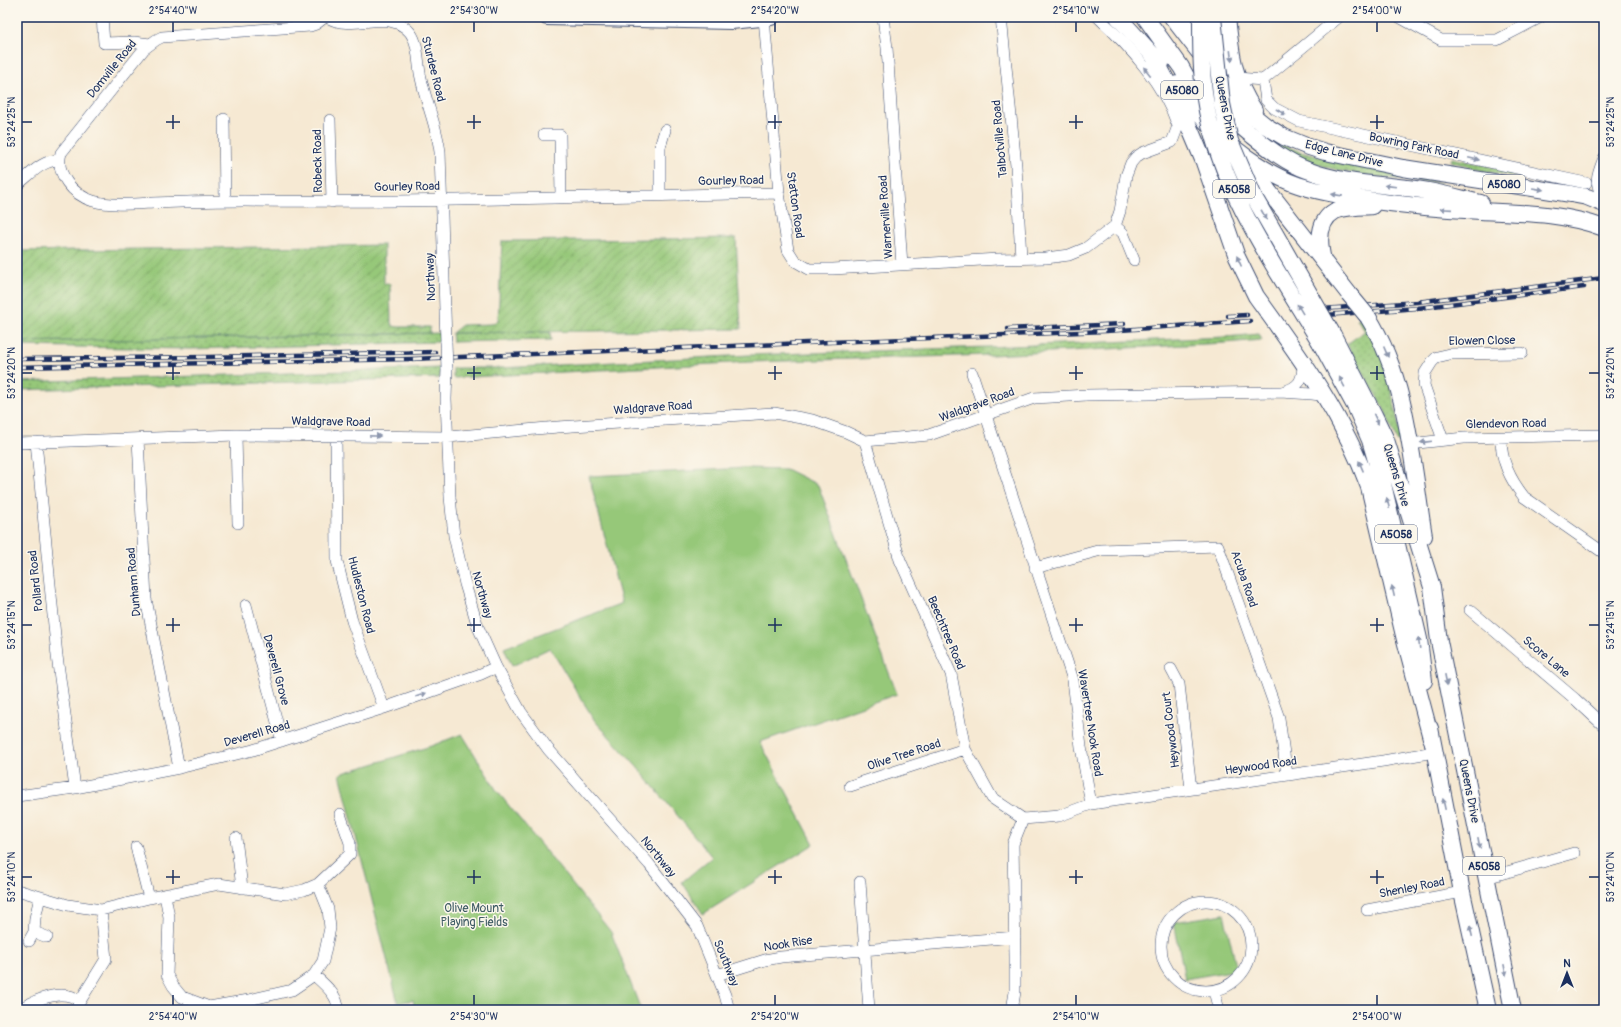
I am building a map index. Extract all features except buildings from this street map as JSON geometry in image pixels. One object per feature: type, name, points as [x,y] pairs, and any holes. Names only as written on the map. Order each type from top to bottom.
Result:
[{"type":"highway","points":[[547,17],[731,21],[768,18]]},
{"type":"highway","name":"A5080","points":[[1118,17],[1159,62],[1200,115],[1223,125],[1243,154],[1266,170],[1297,185],[1331,194],[1390,203],[1442,209],[1518,212],[1565,217],[1604,228]]},
{"type":"highway","points":[[1145,17],[1181,67],[1198,95],[1223,125],[1270,150],[1288,162],[1333,178],[1428,191],[1518,212]]},
{"type":"highway","name":"A5080","points":[[1172,17],[1194,46],[1199,63],[1230,81]]},
{"type":"highway","points":[[1189,17],[1194,46]]},
{"type":"highway","name":"Queens Drive","points":[[1201,17],[1201,49],[1207,111],[1228,176],[1247,219],[1327,338],[1374,415],[1386,440],[1432,586],[1439,641],[1513,1010]]},
{"type":"highway","name":"Queens Drive","points":[[1213,17],[1222,104],[1230,141],[1254,197],[1327,338],[1370,440],[1384,484],[1419,639],[1432,745],[1488,1010]]},
{"type":"highway","points":[[1221,17],[1219,42],[1230,81],[1247,99],[1263,124]]},
{"type":"highway","points":[[1215,194],[1214,169],[1223,125],[1232,63],[1227,17]]},
{"type":"highway","points":[[1159,62],[1171,68],[1199,63],[1212,53],[1219,42]]},
{"type":"highway","points":[[1159,62],[1182,110],[1204,162],[1237,257],[1256,296],[1327,400]]},
{"type":"highway","points":[[1199,63],[1198,95],[1204,162]]},
{"type":"highway","points":[[1199,63],[1223,125]]},
{"type":"highway","points":[[1223,125],[1242,116],[1263,124]]},
{"type":"highway","name":"Edge Lane Drive","points":[[1263,124],[1284,137],[1325,152],[1403,168]]},
{"type":"highway","points":[[1243,154],[1270,193],[1323,260]]},
{"type":"highway","name":"Bowring Park Road","points":[[1403,168],[1571,194],[1604,203]]},
{"type":"highway","points":[[1222,215],[1223,204],[1232,192],[1245,187],[1254,187],[1270,193]]},
{"type":"highway","points":[[1323,260],[1320,234],[1324,222],[1329,216],[1336,211],[1390,203]]},
{"type":"highway","name":"A5058","points":[[1323,260],[1368,318],[1387,353],[1401,398],[1432,586]]},
{"type":"highway","name":"A5058","points":[[1327,400],[1354,449],[1369,487],[1405,640],[1432,745]]},
{"type":"street","points":[[102,17],[104,43],[134,42],[150,44]]},
{"type":"street","name":"Domville Road","points":[[59,160],[61,153],[144,49],[162,37],[310,26],[326,17]]},
{"type":"street","name":"Sturdee Road","points":[[326,17],[340,22],[389,21],[398,23],[410,33],[416,46],[422,86],[439,139],[442,199]]},
{"type":"street","name":"Warnerville Road","points":[[883,17],[888,55],[902,264],[1046,258],[1069,255],[1086,248],[1115,226]]},
{"type":"street","name":"Talbotville Road","points":[[1001,17],[1016,166],[1021,258]]},
{"type":"street","points":[[1098,17],[1134,55],[1163,95],[1178,126],[1172,142],[1142,153],[1131,163],[1115,226],[1123,233],[1134,260]]},
{"type":"street","points":[[1230,81],[1263,80],[1339,17]]},
{"type":"street","points":[[1399,17],[1441,40],[1497,40],[1541,17]]},
{"type":"street","name":"Statton Road","points":[[768,18],[779,194],[788,250],[795,261],[809,269],[832,269],[902,264]]},
{"type":"street","name":"Bowring Park Road","points":[[1263,80],[1266,100],[1274,108],[1299,121],[1586,183]]},
{"type":"street","points":[[224,120],[225,201]]},
{"type":"street","name":"Robeck Road","points":[[330,120],[332,202]]},
{"type":"street","points":[[660,196],[660,147],[665,130]]},
{"type":"street","points":[[544,134],[560,135],[561,197]]},
{"type":"street","points":[[1604,158],[1596,176],[1597,187],[1604,203]]},
{"type":"street","points":[[17,184],[45,163],[51,160],[59,160]]},
{"type":"street","name":"Gourley Road","points":[[59,160],[60,171],[65,181],[78,193],[92,201],[120,204],[225,201],[332,202],[779,194]]},
{"type":"street","points":[[1571,194],[1596,176]]},
{"type":"street","name":"Northway","points":[[442,199],[450,497],[454,536],[465,584],[478,627],[496,667],[521,712],[548,749],[649,864],[697,926]]},
{"type":"street","name":"Elowen Close","points":[[1443,440],[1424,385],[1425,373],[1432,362],[1437,357],[1450,354],[1522,353]]},
{"type":"street","name":"Waldgrave Road","points":[[1280,392],[1292,389],[1298,384],[1302,378],[1303,363]]},
{"type":"street","name":"Wavertree Nook Road","points":[[972,373],[1072,680],[1081,747],[1091,804]]},
{"type":"street","name":"Waldgrave Road","points":[[17,443],[236,435],[448,437],[558,427],[774,413],[812,420],[846,432],[865,441],[929,435],[1034,398],[1087,395],[1280,392],[1320,395],[1327,400]]},
{"type":"street","points":[[236,435],[238,523]]},
{"type":"street","name":"Hudleston Road","points":[[336,435],[337,561],[352,621],[384,708]]},
{"type":"street","name":"Glendevon Road","points":[[1409,444],[1464,438],[1604,435]]},
{"type":"street","points":[[1501,438],[1501,449],[1508,471],[1515,485],[1524,497],[1604,553]]},
{"type":"street","name":"Dunham Road","points":[[138,439],[146,599],[179,768]]},
{"type":"street","name":"Beechtree Road","points":[[865,441],[900,560],[950,674],[965,749],[992,798],[1023,819]]},
{"type":"street","name":"Pollard Road","points":[[36,442],[57,656],[75,788]]},
{"type":"street","name":"Acuba Road","points":[[1035,568],[1101,550],[1218,546],[1279,718],[1287,775]]},
{"type":"street","name":"Deverell Grove","points":[[246,605],[282,741]]},
{"type":"street","name":"Score Lane","points":[[1470,610],[1575,699],[1604,726]]},
{"type":"street","name":"Deverell Road","points":[[17,796],[75,788],[179,768],[253,750],[384,708],[481,674],[496,667]]},
{"type":"street","name":"Heywood Court","points":[[1171,669],[1179,684],[1191,789]]},
{"type":"street","name":"Heywood Road","points":[[1091,804],[1287,775],[1432,745]]},
{"type":"street","name":"Olive Tree Road","points":[[850,786],[965,749]]},
{"type":"street","points":[[1012,1010],[1015,992],[1013,844],[1023,819],[1059,816],[1091,804]]},
{"type":"street","points":[[17,890],[68,905],[101,910],[149,898],[219,884],[285,894],[304,890],[318,884],[350,854],[350,843],[340,814]]},
{"type":"street","points":[[333,829],[345,829]]},
{"type":"street","points":[[236,838],[242,888]]},
{"type":"street","points":[[136,847],[149,898]]},
{"type":"street","points":[[1486,878],[1574,853]]},
{"type":"street","points":[[860,882],[868,1010]]},
{"type":"street","points":[[165,895],[169,917],[167,974],[173,986],[182,997],[194,1002],[209,1007],[229,1007],[292,990],[314,975],[323,961],[330,928],[328,908],[318,884]]},
{"type":"street","name":"Shenley Road","points":[[1367,910],[1462,892]]},
{"type":"street","points":[[40,897],[31,937],[48,937]]},
{"type":"street","points":[[1210,900],[1224,904],[1236,912],[1246,923],[1251,936],[1252,951],[1248,965],[1240,977],[1228,986],[1214,991],[1199,991],[1184,986],[1172,976],[1164,963],[1161,947],[1163,932],[1170,918],[1181,908],[1196,902],[1210,900]]},
{"type":"street","points":[[78,1005],[106,959],[101,910]]},
{"type":"street","name":"Southway","points":[[697,926],[730,1010]]},
{"type":"street","name":"Nook Rise","points":[[717,975],[781,957],[1015,937]]},
{"type":"street","points":[[314,975],[328,988],[339,1005],[338,1010]]},
{"type":"street","points":[[1214,991],[1219,1010]]},
{"type":"street","points":[[18,1010],[30,1003],[57,994],[74,996],[78,1005]]},
{"type":"green space","points":[[1272,141],[1304,153],[1441,183],[1375,177],[1331,168],[1310,162],[1290,153]]},
{"type":"green space","points":[[1452,158],[1549,179],[1547,181],[1482,171],[1451,161]]},
{"type":"green space","points":[[736,238],[741,329],[452,333],[462,325],[491,324],[498,320],[502,241]]},
{"type":"green space","points":[[384,245],[384,284],[390,284],[391,323],[393,326],[398,327],[430,327],[430,333],[17,342],[17,251]]},
{"type":"green space","points":[[1362,318],[1382,350],[1401,440],[1397,441],[1384,409],[1347,344],[1365,331],[1357,319]]},
{"type":"green space","points":[[550,332],[551,340],[453,342],[452,333]]},
{"type":"green space","points":[[440,333],[440,342],[189,349],[17,346],[17,342]]},
{"type":"green space","points":[[1259,334],[1262,340],[1225,343],[991,355],[750,362],[453,378],[453,368],[500,368],[749,355],[987,347],[1225,337]]},
{"type":"green space","points":[[440,368],[440,378],[17,390],[17,382]]},
{"type":"green space","points":[[746,468],[786,469],[818,485],[897,694],[760,742],[814,844],[703,914],[682,882],[712,857],[637,767],[595,721],[550,648],[512,666],[504,648],[622,603],[589,476]]},
{"type":"green space","name":"Olive Mount Playing Fields","points":[[462,734],[497,791],[611,932],[641,1010],[415,1010],[413,1000],[398,1003],[340,774],[431,746]]},
{"type":"green space","points":[[1224,914],[1237,970],[1185,979],[1174,922]]},
{"type":"railway","points":[[1296,311],[1417,302],[1604,278]]},
{"type":"railway","points":[[1300,317],[1418,308],[1584,287]]},
{"type":"railway","points":[[1228,316],[1247,315]]},
{"type":"railway","points":[[17,367],[411,359],[1106,331],[1250,321]]},
{"type":"railway","points":[[1008,329],[1124,324]]},
{"type":"railway","points":[[17,359],[435,352]]}]
